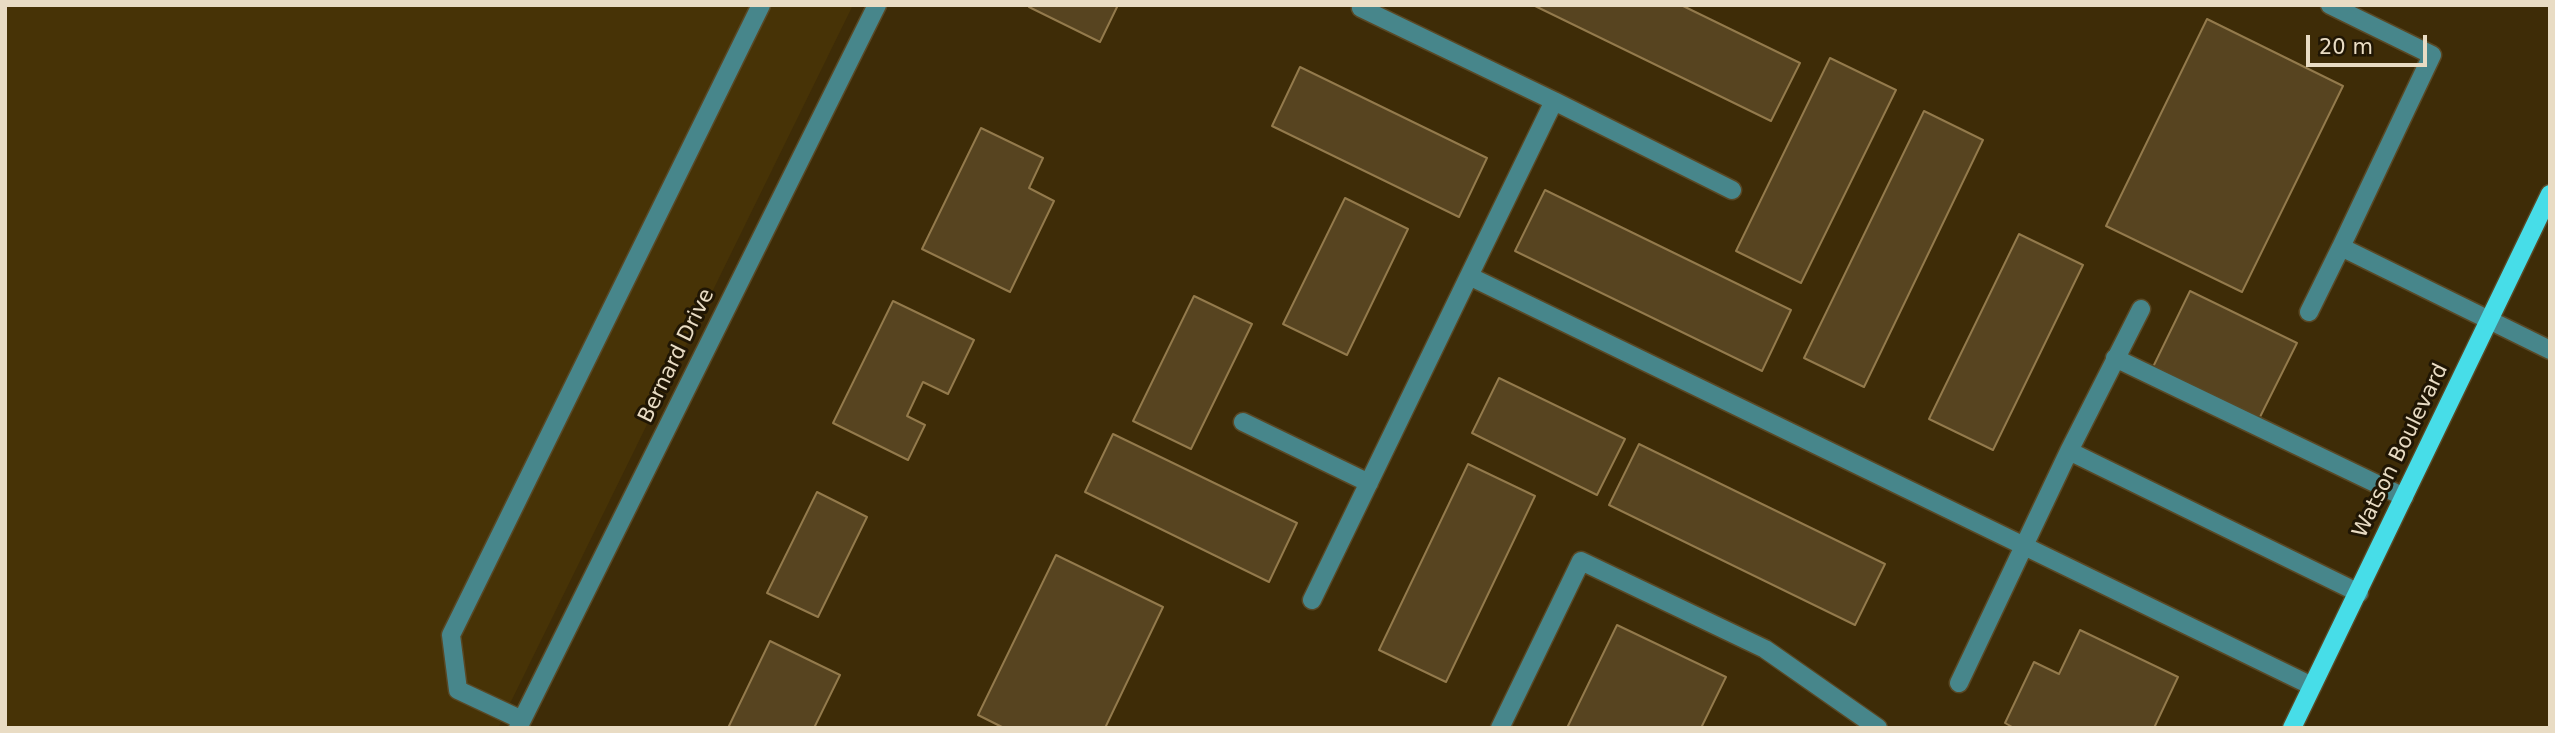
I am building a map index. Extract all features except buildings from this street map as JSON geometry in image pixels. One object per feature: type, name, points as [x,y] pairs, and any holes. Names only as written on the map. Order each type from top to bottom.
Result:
[{"type":"main road","name":"Watson Boulevard","points":[[2292,728],[2550,194]]},
{"type":"street","points":[[520,724],[458,690],[451,635],[761,5]]},
{"type":"street","name":"Bernard Drive","points":[[520,724],[877,5]]},
{"type":"street","points":[[2309,312],[2432,55],[2330,5]]},
{"type":"street","points":[[1360,8],[1732,190]]},
{"type":"street","points":[[1312,600],[1554,101]]},
{"type":"street","points":[[2341,247],[2550,350]]},
{"type":"street","points":[[1469,276],[2312,686]]},
{"type":"street","points":[[1959,682],[2069,451],[2141,309]]},
{"type":"street","points":[[2115,358],[2404,497]]},
{"type":"street","points":[[1243,422],[1369,483]]},
{"type":"street","points":[[2069,451],[2359,593]]},
{"type":"street","points":[[1500,728],[1581,561],[1765,649],[1878,728]]},
{"type":"shaded area","points":[[5,5],[853,5],[498,728],[5,728]]}]
